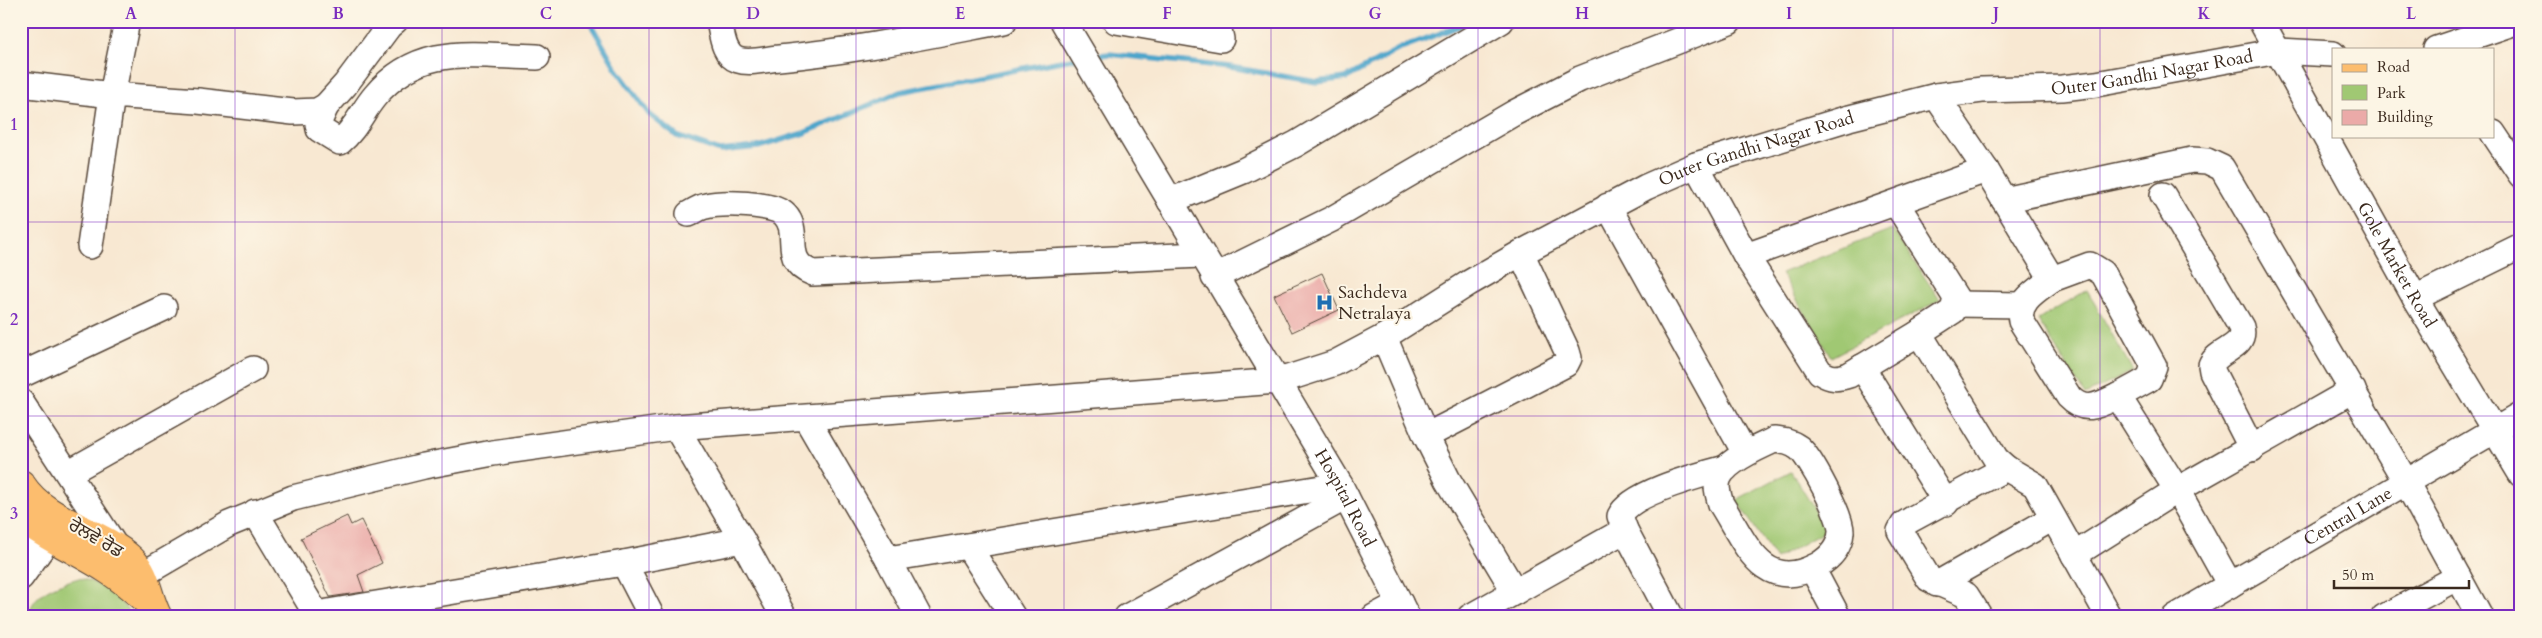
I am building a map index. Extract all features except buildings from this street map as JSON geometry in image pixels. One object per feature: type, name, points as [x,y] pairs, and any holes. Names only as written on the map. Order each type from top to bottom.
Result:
[{"type":"main road","name":"ਰੇਲਵੇ ਰੋਡ","points":[[21,484],[38,525],[117,549],[131,559],[136,579]]},
{"type":"main road","points":[[38,525],[136,579],[155,611]]},
{"type":"street","points":[[90,246],[112,95],[127,21]]},
{"type":"street","points":[[395,21],[389,26],[349,80],[326,106],[318,124],[329,136],[340,142],[386,84],[426,59],[469,56],[537,57]]},
{"type":"street","points":[[719,21],[725,48],[730,56],[737,60],[749,62],[808,55],[1004,21]]},
{"type":"street","points":[[1116,21],[1221,39],[1217,21]]},
{"type":"street","points":[[1214,276],[1332,220],[1514,113],[1580,79],[1729,21]]},
{"type":"street","name":"Gole Market Road","points":[[2261,21],[2416,298],[2496,429],[2521,474]]},
{"type":"street","points":[[2441,48],[2520,21]]},
{"type":"street","points":[[1170,201],[1243,171],[1296,144],[1489,23]]},
{"type":"street","name":"Hospital Road","points":[[1065,24],[1343,491],[1404,610]]},
{"type":"street","name":"Outer Gandhi Nagar Road","points":[[136,579],[195,543],[255,512],[293,498],[424,466],[493,453],[676,427],[1279,381],[1335,363],[1384,337],[1468,283],[1521,253],[1608,206],[1696,165],[1849,118],[1936,96],[1982,90],[2062,88],[2088,85],[2278,51],[2332,54]]},
{"type":"street","points":[[21,84],[112,95],[198,101],[293,112],[317,111],[326,106]]},
{"type":"street","points":[[1936,96],[1986,170],[2052,279]]},
{"type":"street","points":[[2494,134],[2521,175]]},
{"type":"street","points":[[2004,200],[2192,160],[2216,164],[2229,177],[2406,482],[2480,617]]},
{"type":"street","points":[[1696,165],[1746,256],[1820,372],[1828,377],[1838,379],[1862,367],[1944,318],[1956,304],[1956,298],[1896,203]]},
{"type":"street","points":[[1746,256],[1986,170]]},
{"type":"street","points":[[2162,195],[2241,327],[2242,338],[2238,344],[2220,354],[2211,366],[2252,449]]},
{"type":"street","points":[[688,214],[713,204],[774,208],[785,216],[789,222],[794,258],[799,266],[813,273],[1201,255]]},
{"type":"street","points":[[1608,206],[1736,461]]},
{"type":"street","points":[[2416,298],[2521,246]]},
{"type":"street","points":[[1426,436],[1566,364],[1569,358],[1567,351],[1521,253]]},
{"type":"street","points":[[2090,265],[2103,273],[2154,366],[2149,379],[2095,407],[2085,408],[2075,403],[2068,396],[2021,321],[2020,312],[2022,305],[2052,279],[2090,265]]},
{"type":"street","points":[[1956,304],[2022,305]]},
{"type":"street","points":[[21,375],[164,308]]},
{"type":"street","points":[[1920,333],[1987,446],[2006,468],[2036,485],[2109,617]]},
{"type":"street","points":[[1384,337],[1426,436],[1452,487],[1515,592]]},
{"type":"street","points":[[1862,367],[1946,503]]},
{"type":"street","points":[[68,473],[253,369]]},
{"type":"street","points":[[2074,555],[2177,490],[2353,390]]},
{"type":"street","points":[[2118,396],[2177,490],[2230,585]]},
{"type":"street","points":[[21,402],[117,549]]},
{"type":"street","name":"Central Lane","points":[[2174,617],[2521,415]]},
{"type":"street","points":[[806,418],[888,559],[919,617]]},
{"type":"street","points":[[676,427],[742,540],[784,617]]},
{"type":"street","points":[[1668,616],[1625,530],[1620,516],[1624,509],[1674,484],[1736,461],[1774,440],[1787,441],[1807,456],[1839,518],[1842,532],[1834,552],[1825,561],[1812,568],[1781,573],[1769,571],[1755,559],[1721,504],[1718,494],[1717,483],[1736,461]]},
{"type":"street","points":[[1972,614],[1966,594],[1937,584],[1923,571],[1900,531],[1904,524],[1946,503],[2006,468]]},
{"type":"street","points":[[888,559],[1343,491]]},
{"type":"street","points":[[1127,617],[1343,491]]},
{"type":"street","points":[[255,512],[317,615],[624,563],[742,540]]},
{"type":"street","points":[[1937,584],[2053,518]]},
{"type":"street","points":[[21,576],[38,525]]},
{"type":"street","points":[[1470,617],[1625,530]]},
{"type":"street","points":[[968,546],[1012,617]]},
{"type":"street","points":[[624,563],[652,617]]},
{"type":"street","points":[[1812,568],[1838,617]]},
{"type":"street","points":[[2384,617],[2458,577]]},
{"type":"street","points":[[1374,617],[1404,610]]},
{"type":"green space","points":[[1892,229],[1940,300],[1831,357],[1781,273]]},
{"type":"green space","points":[[2087,290],[2133,371],[2085,395],[2038,320]]},
{"type":"green space","points":[[1791,471],[1827,530],[1776,559],[1736,500]]},
{"type":"green space","points":[[79,578],[96,584],[110,592],[133,617],[28,617],[31,608],[40,595],[62,583]]},
{"type":"waterway","points":[[589,21],[616,68],[649,114],[677,136],[720,151],[758,147],[804,133],[900,92],[1077,58]]},
{"type":"waterway","points":[[1091,56],[1109,54],[1230,67],[1317,82],[1346,78],[1401,48],[1473,21]]},
{"type":"place","name":"Sachdeva Netralaya","points":[[1324,302]]}]
